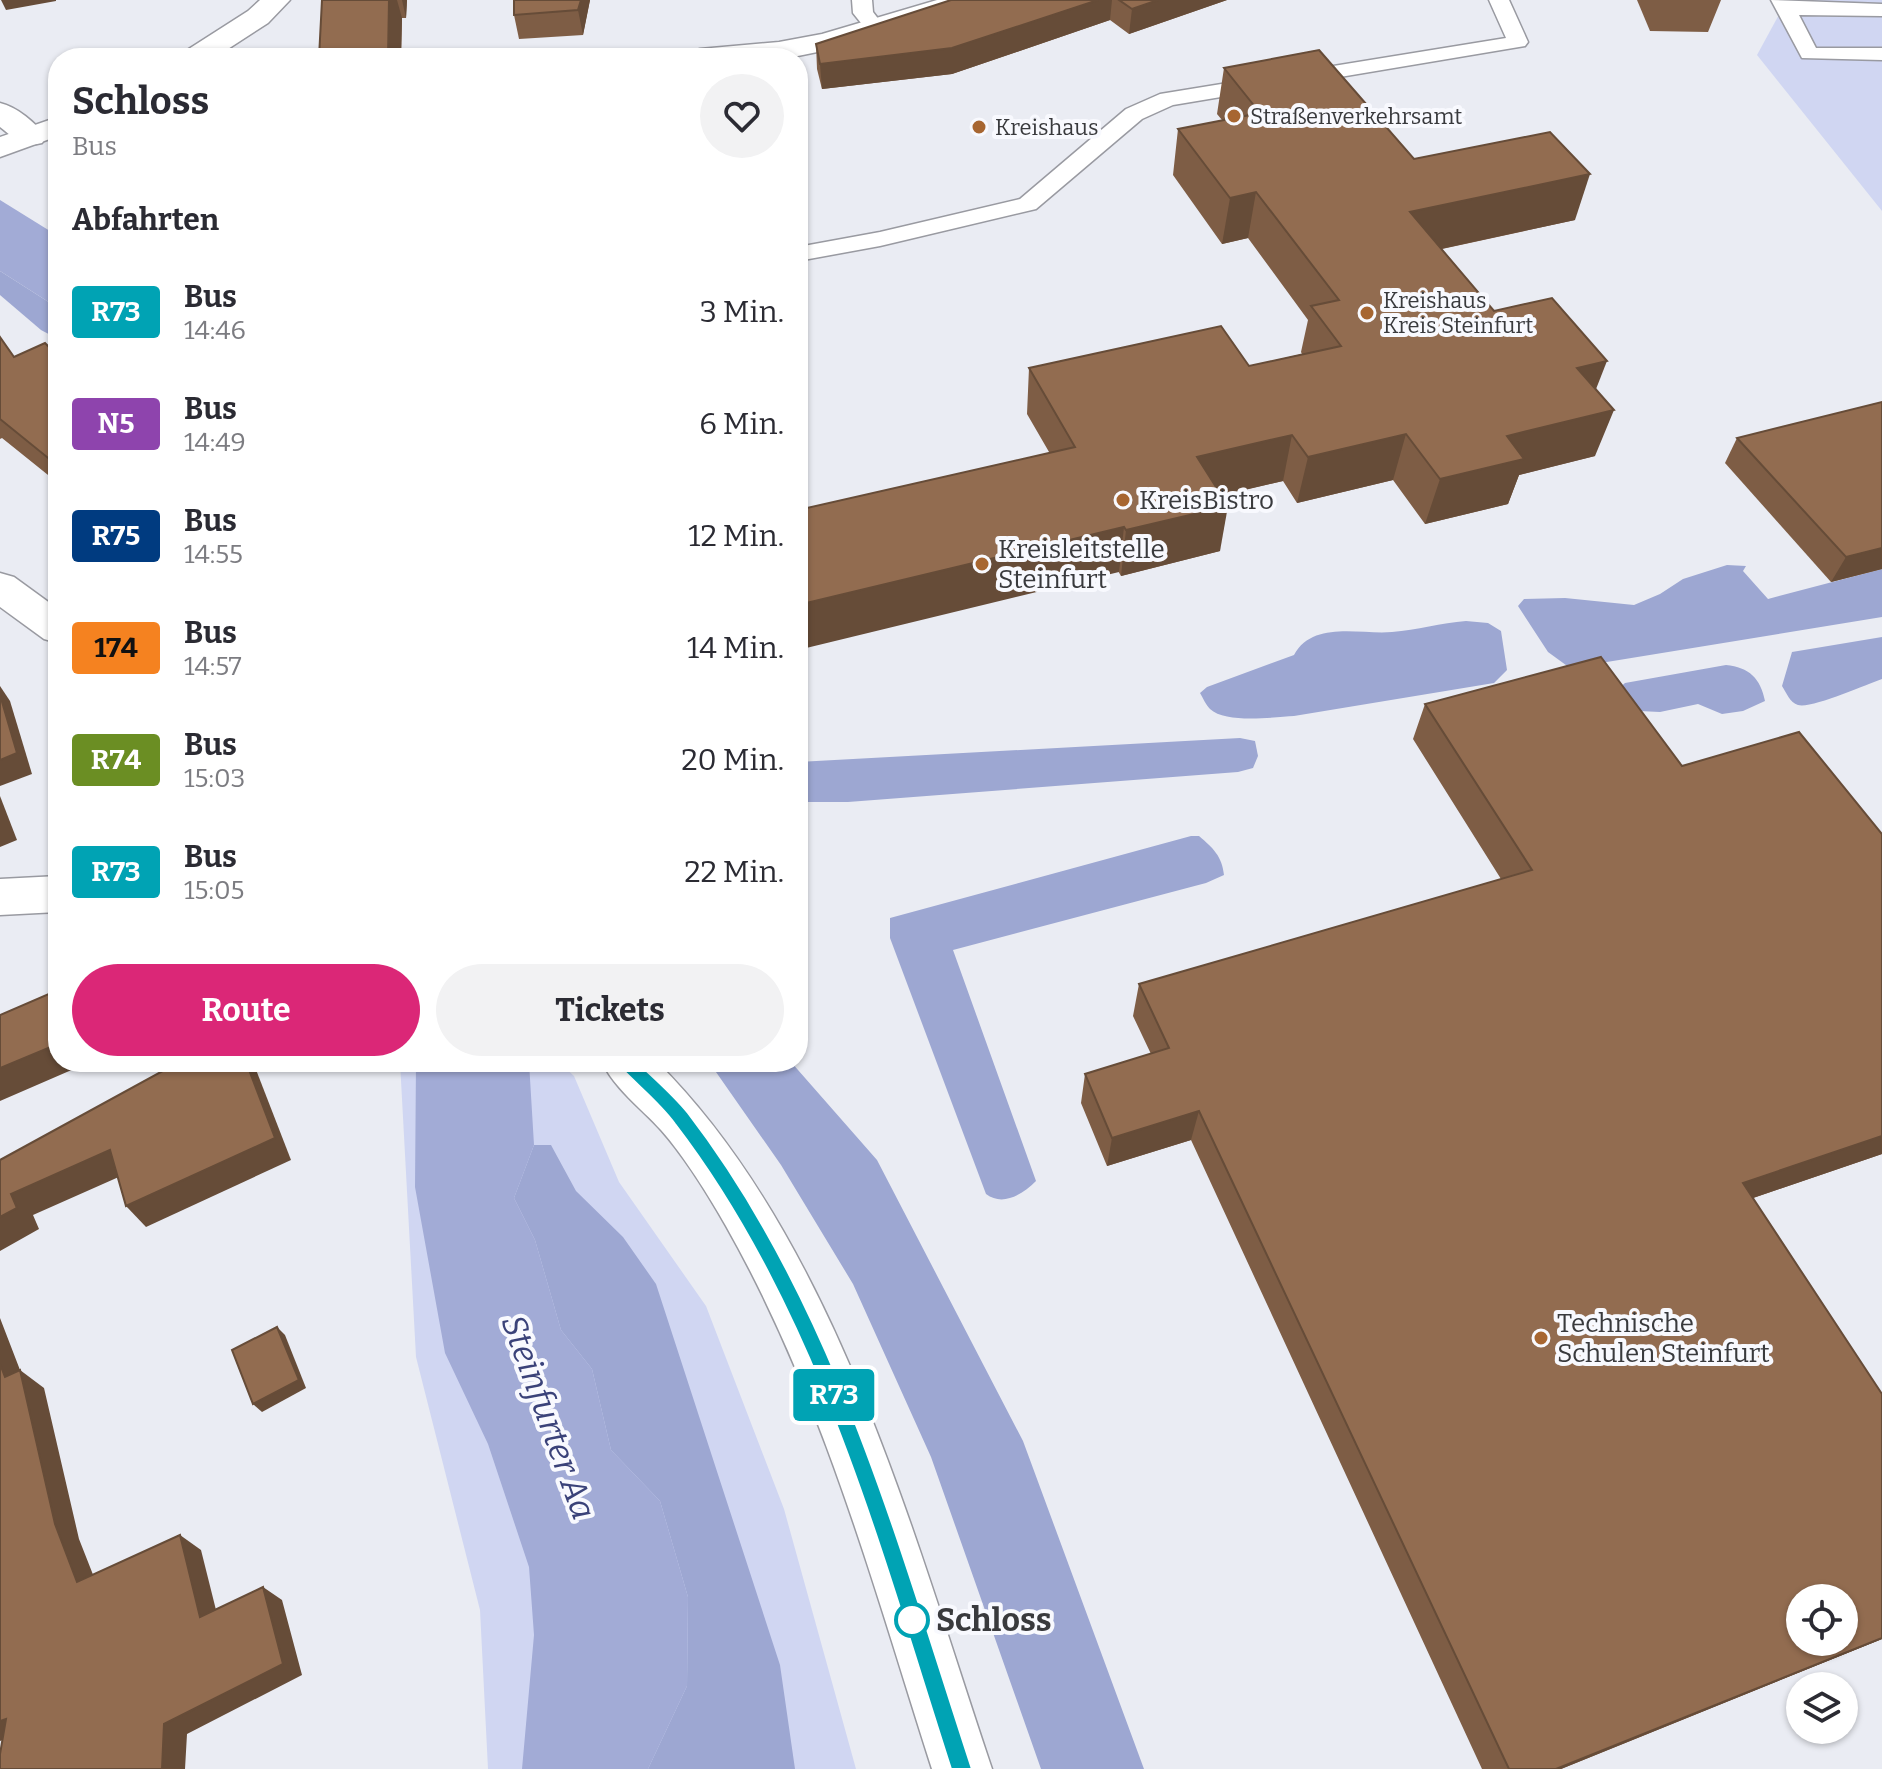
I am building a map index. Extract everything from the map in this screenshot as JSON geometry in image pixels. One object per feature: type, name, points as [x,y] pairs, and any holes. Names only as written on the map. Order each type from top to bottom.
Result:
[{"type":"main road","points":[[222,48],[276,0]]},
{"type":"main road","points":[[792,48],[876,29],[966,0]]},
{"type":"main road","points":[[0,112],[45,131]]},
{"type":"main road","points":[[0,148],[45,131]]},
{"type":"main road","points":[[0,587],[48,622]]},
{"type":"main road","points":[[0,897],[48,895]]},
{"type":"main road","points":[[636,1072],[680,1117],[743,1208],[800,1319],[852,1436],[962,1769]]},
{"type":"lane","points":[[862,0],[863,13],[876,29]]},
{"type":"lane","points":[[808,252],[880,239],[1028,204],[1134,114],[1168,99],[1518,42],[1499,0]]},
{"type":"lane","points":[[1783,5],[1882,10]]},
{"type":"lane","points":[[1783,5],[1809,54],[1882,54]]},
{"type":"shaded area","points":[[1787,0],[1882,0],[1882,211],[1757,55]]},
{"type":"shaded area","points":[[0,271],[48,302],[48,334],[41,330],[0,295]]},
{"type":"shaded area","points":[[1727,565],[1746,566],[1743,571],[1768,599],[1882,569],[1882,617],[1570,668],[1548,652],[1518,606],[1524,599],[1565,598],[1634,605],[1660,594],[1683,579]]},
{"type":"shaded area","points":[[1466,621],[1488,623],[1501,631],[1507,670],[1494,683],[1294,716],[1263,718],[1217,714],[1200,693],[1207,687],[1294,655],[1302,644],[1325,633],[1392,632]]},
{"type":"shaded area","points":[[1882,637],[1882,679],[1805,705],[1798,705],[1788,697],[1782,686],[1792,652]]},
{"type":"shaded area","points":[[1726,665],[1741,668],[1753,676],[1765,701],[1743,711],[1722,714],[1698,704],[1660,712],[1639,711],[1617,690],[1625,683]]},
{"type":"shaded area","points":[[1240,738],[1255,741],[1258,756],[1253,768],[1238,772],[848,802],[808,802],[808,761]]},
{"type":"shaded area","points":[[1199,836],[1213,849],[1219,857],[1224,875],[1206,883],[953,950],[1036,1181],[1012,1197],[992,1198],[986,1194],[890,938],[890,918]]},
{"type":"shaded area","points":[[401,1072],[570,1072],[619,1182],[706,1306],[784,1509],[856,1769],[488,1769],[480,1610],[416,1357]]},
{"type":"shaded area","points":[[716,1072],[800,1072],[877,1160],[1023,1441],[1144,1769],[1041,1769],[931,1457],[853,1284],[781,1165]]},
{"type":"shaded area","points":[[534,1145],[551,1145],[576,1191],[623,1237],[656,1284],[780,1665],[795,1769],[648,1769],[687,1686],[688,1597],[660,1501],[611,1450],[592,1369],[561,1330],[535,1240],[514,1198]]},
{"type":"water","points":[[0,200],[48,230],[48,302],[0,271]]},
{"type":"water","name":"Steinfurter Aa","points":[[416,1072],[530,1072],[534,1145],[514,1198],[535,1240],[561,1330],[592,1369],[611,1450],[660,1501],[688,1597],[687,1686],[648,1769],[522,1769],[534,1635],[529,1567],[488,1444],[445,1353],[415,1187]]},
{"type":"building","points":[[322,0],[389,0],[388,48],[320,48]]},
{"type":"building","points":[[514,0],[581,0],[578,10],[514,15]]},
{"type":"building","points":[[951,0],[1098,0],[952,48],[820,64],[816,44]]},
{"type":"building","points":[[1119,0],[1158,0],[1132,9]]},
{"type":"building","points":[[1319,50],[1414,159],[1550,132],[1590,174],[1410,212],[1494,311],[1552,298],[1607,361],[1577,368],[1614,410],[1507,436],[1524,459],[1440,479],[1406,434],[1308,457],[1292,435],[1197,457],[1228,506],[1126,530],[1124,527],[808,603],[808,508],[1075,447],[1029,368],[1221,326],[1249,366],[1341,346],[1311,306],[1339,300],[1256,192],[1230,198],[1178,129],[1260,113],[1224,68]]},
{"type":"building","points":[[0,337],[14,357],[45,343],[48,346],[48,458],[0,419]]},
{"type":"building","points":[[1882,402],[1882,548],[1846,557],[1737,438]]},
{"type":"building","name":"Technische Schulen Steinfurt","points":[[1601,657],[1682,766],[1799,732],[1882,834],[1882,1136],[1743,1183],[1882,1394],[1882,1638],[1858,1648],[1858,1584],[1786,1584],[1786,1656],[1837,1656],[1797,1672],[1786,1672],[1786,1677],[1556,1769],[1509,1769],[1199,1111],[1112,1138],[1085,1074],[1169,1048],[1139,984],[1532,870],[1425,704]]},
{"type":"building","points":[[0,695],[17,753],[0,760]]},
{"type":"building","points":[[48,994],[48,1048],[0,1068],[0,1015]]},
{"type":"building","points":[[161,1072],[250,1072],[275,1138],[126,1206],[110,1150],[11,1194],[17,1208],[0,1217],[0,1160]]},
{"type":"building","points":[[277,1327],[299,1380],[253,1404],[232,1350]]},
{"type":"building","points":[[0,1364],[5,1377],[20,1370],[55,1524],[77,1582],[180,1535],[200,1617],[263,1587],[283,1664],[164,1724],[162,1769],[0,1769],[6,1719],[0,1721]]},
{"type":"bus line","name":"R73","points":[[636,1072],[680,1117],[743,1208],[800,1319],[852,1436],[962,1769]]},
{"type":"place","name":"Straßenverkehrsamt","points":[[1234,116]]},
{"type":"place","name":"Kreishaus","points":[[979,127]]},
{"type":"place","name":"Kreishaus Kreis Steinfurt","points":[[1367,313]]},
{"type":"place","name":"KreisBistro","points":[[1123,500]]},
{"type":"place","name":"Kreisleitstelle Steinfurt","points":[[982,564]]},
{"type":"place","name":"Technische Schulen Steinfurt","points":[[1541,1338]]},
{"type":"place","name":"Schloss","points":[[912,1620]]}]
